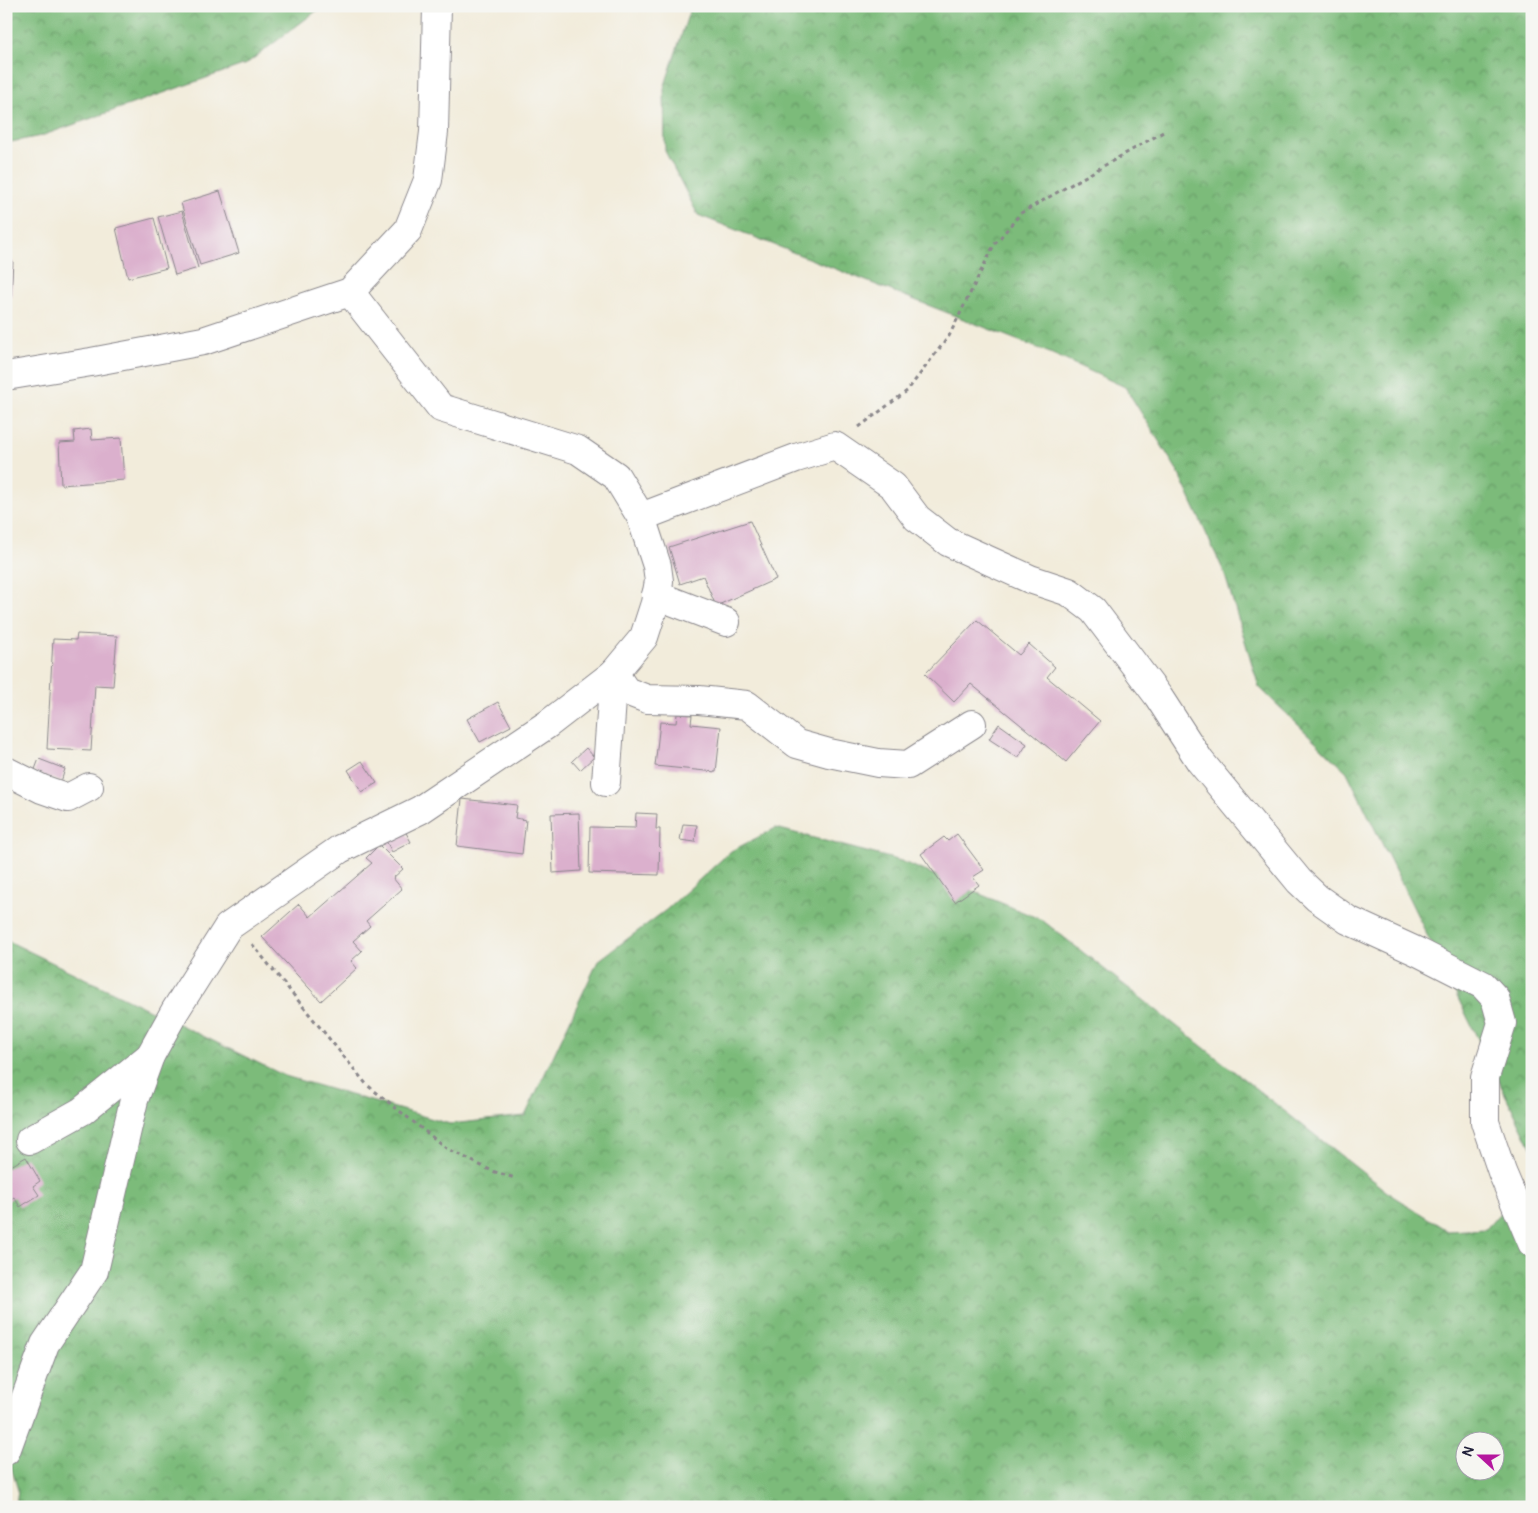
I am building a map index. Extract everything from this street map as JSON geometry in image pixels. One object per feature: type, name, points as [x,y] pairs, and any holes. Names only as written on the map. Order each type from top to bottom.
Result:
[{"type":"street","points":[[6,376],[203,341],[350,292],[408,230],[428,180],[434,132],[437,6]]},
{"type":"street","points":[[6,1451],[45,1344],[94,1271],[134,1100],[150,1056],[175,1011],[228,927],[340,850],[420,810],[548,724],[614,673],[644,637],[659,581],[658,566],[641,517],[616,476],[578,450],[441,408],[350,292]]},
{"type":"street","points":[[641,517],[796,458],[835,446],[893,486],[917,518],[948,542],[1030,579],[1070,592],[1093,610],[1158,696],[1200,761],[1299,881],[1317,898],[1348,920],[1418,952],[1483,985],[1495,998],[1502,1023],[1485,1077],[1485,1122],[1502,1172],[1532,1243]]},
{"type":"street","points":[[656,595],[726,622]]},
{"type":"street","points":[[614,673],[626,692],[647,699],[699,700],[747,705],[797,744],[878,763],[908,765],[972,724]]},
{"type":"street","points":[[606,782],[614,673]]},
{"type":"street","points":[[6,771],[42,789],[68,798],[89,787]]},
{"type":"street","points":[[30,1140],[82,1111],[150,1056]]},
{"type":"path","points":[[835,446],[907,391],[949,336],[994,245],[1021,213],[1165,131]]},
{"type":"path","points":[[234,922],[367,1085],[446,1148],[492,1171],[515,1178]]},
{"type":"green space","points":[[6,6],[323,6],[246,64],[41,136],[6,143]]},
{"type":"green space","points":[[691,6],[1532,6],[1532,1149],[1347,772],[1259,687],[1224,572],[1177,470],[1125,387],[1050,353],[698,215],[665,151],[664,88]]},
{"type":"green space","points":[[776,828],[901,861],[1042,920],[1391,1195],[1448,1231],[1486,1229],[1532,1176],[1532,1507],[16,1507],[18,1490],[6,1450],[6,940],[285,1076],[450,1124],[525,1116],[598,961],[666,910],[731,851]]},
{"type":"building","points":[[220,191],[239,253],[200,265],[181,203]]},
{"type":"building","points":[[182,211],[198,268],[175,275],[158,217]]},
{"type":"building","points":[[154,218],[167,268],[128,278],[116,228]]},
{"type":"building","points":[[6,261],[13,261],[11,297],[6,297]]},
{"type":"building","points":[[91,429],[92,440],[121,438],[124,480],[61,485],[59,443],[75,442],[74,431]]},
{"type":"building","points":[[750,521],[776,579],[716,606],[703,576],[680,584],[669,547]]},
{"type":"building","points":[[977,620],[1019,655],[1029,644],[1055,667],[1047,677],[1100,721],[1066,762],[971,684],[954,702],[925,674]]},
{"type":"building","points":[[77,634],[117,636],[113,686],[95,685],[91,751],[47,749],[53,639],[76,640]]},
{"type":"building","points":[[498,702],[511,726],[480,742],[467,719]]},
{"type":"building","points":[[677,714],[692,715],[691,724],[721,727],[716,772],[655,766],[660,722],[676,723]]},
{"type":"building","points":[[999,724],[1027,744],[1018,758],[989,739]]},
{"type":"building","points":[[586,748],[594,757],[580,770],[572,761]]},
{"type":"building","points":[[39,759],[65,769],[61,782],[34,772]]},
{"type":"building","points":[[362,761],[377,783],[362,792],[348,770]]},
{"type":"building","points":[[462,799],[517,805],[515,818],[526,820],[522,854],[457,846]]},
{"type":"building","points":[[579,813],[581,871],[553,873],[551,814]]},
{"type":"building","points":[[636,813],[657,814],[656,829],[660,829],[659,875],[589,873],[590,827],[635,828]]},
{"type":"building","points":[[683,824],[697,825],[695,842],[680,840]]},
{"type":"building","points":[[404,829],[411,842],[392,852],[385,839]]},
{"type":"building","points":[[957,834],[984,870],[973,877],[979,885],[955,902],[921,854],[944,837],[948,841]]},
{"type":"building","points":[[379,845],[403,869],[393,878],[402,889],[366,921],[370,926],[353,941],[362,951],[351,961],[357,968],[321,1001],[262,937],[299,904],[310,917],[372,863],[366,858]]},
{"type":"building","points":[[26,1157],[40,1181],[33,1186],[39,1195],[20,1207],[14,1197],[6,1202],[6,1169]]}]
